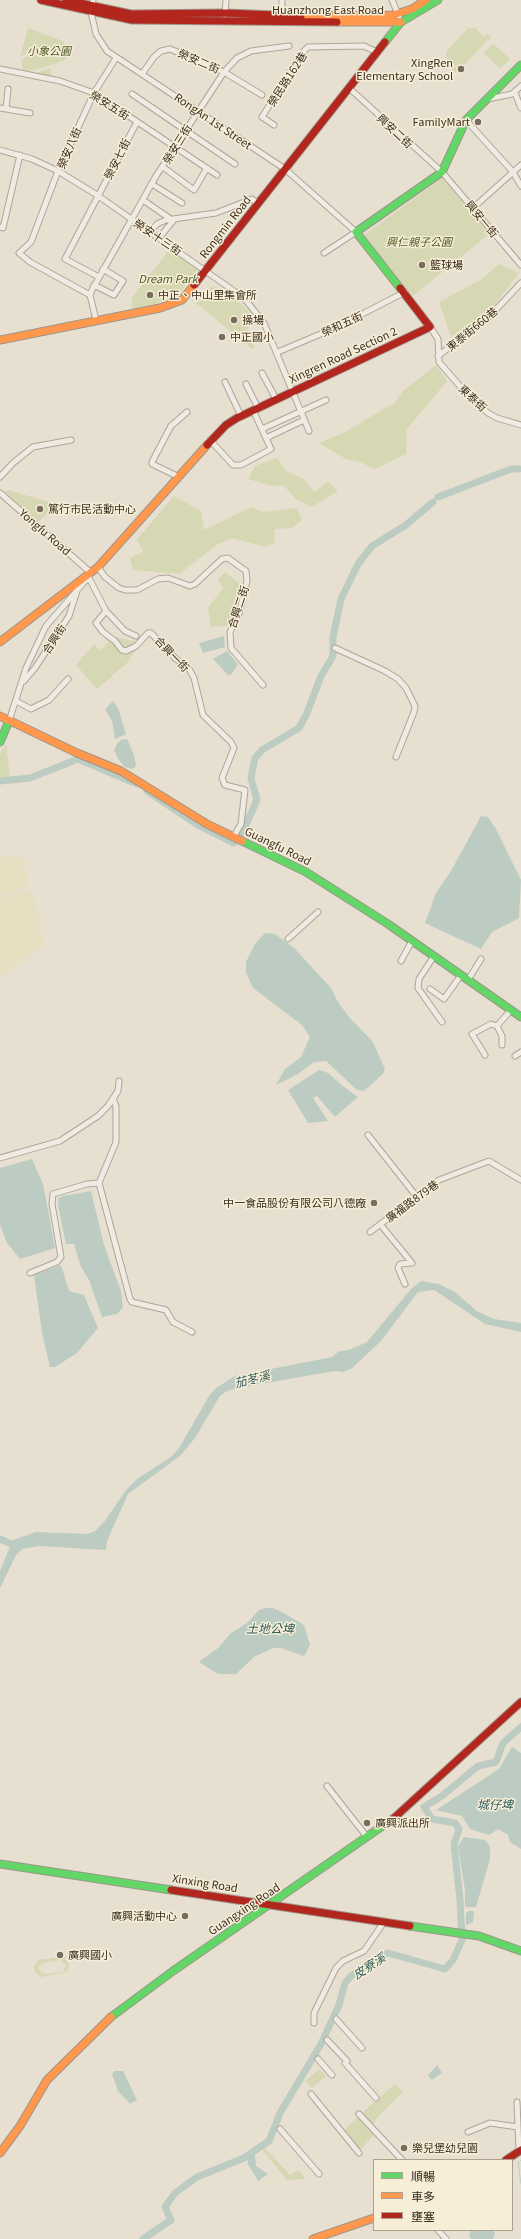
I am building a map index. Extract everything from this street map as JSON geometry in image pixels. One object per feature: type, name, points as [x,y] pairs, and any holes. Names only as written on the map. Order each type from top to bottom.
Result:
[{"type":"street","name":"Huanzhong East Road","points":[[41,0],[92,6]]},
{"type":"street","name":"Huanzhong East Road","points":[[66,0],[131,14],[401,22]]},
{"type":"street","points":[[225,16],[226,0]]},
{"type":"street","points":[[281,18],[282,0]]},
{"type":"street","points":[[392,0],[401,22]]},
{"type":"street","points":[[398,14],[412,9],[426,0]]},
{"type":"street","name":"Rongmin Road","points":[[0,340],[176,303],[186,296],[257,203],[401,22],[438,0]]},
{"type":"street","name":"RongAn 1st Street","points":[[92,6],[98,39],[107,51],[285,169],[356,232]]},
{"type":"street","name":"Huanzhong East Road","points":[[281,18],[398,14]]},
{"type":"street","name":"榮安三街","points":[[90,295],[108,259],[133,220],[162,167],[224,72],[237,58],[251,51],[289,46]]},
{"type":"street","name":"榮民路162巷","points":[[274,125],[262,117],[303,52],[308,47],[364,46],[377,52]]},
{"type":"street","name":"榮安二街","points":[[142,74],[154,57],[161,51],[170,49],[224,72],[262,95]]},
{"type":"street","name":"榮安八街","points":[[90,295],[19,253],[31,242],[58,171],[94,93],[116,58]]},
{"type":"street","points":[[324,253],[442,172],[466,120],[521,65]]},
{"type":"street","name":"榮安五街","points":[[0,69],[60,81],[94,93],[217,175]]},
{"type":"street","points":[[487,99],[503,97],[515,93],[521,86]]},
{"type":"street","name":"興安二街","points":[[349,88],[442,172]]},
{"type":"street","points":[[8,89],[3,108],[30,112]]},
{"type":"street","points":[[515,93],[521,108]]},
{"type":"street","points":[[132,94],[235,164]]},
{"type":"street","points":[[466,120],[513,172],[521,186]]},
{"type":"street","name":"榮安七街","points":[[99,277],[65,259],[137,122]]},
{"type":"street","name":"榮安十三街","points":[[0,150],[20,155],[58,171],[98,196],[244,298],[264,323],[278,352],[309,430]]},
{"type":"street","points":[[0,227],[3,228],[20,155]]},
{"type":"street","points":[[473,208],[521,164]]},
{"type":"street","points":[[162,167],[194,190],[207,168]]},
{"type":"street","name":"興安一街","points":[[442,172],[514,260],[521,265]]},
{"type":"street","points":[[152,184],[182,203]]},
{"type":"street","points":[[150,232],[157,224],[166,220],[173,221],[216,213],[252,198],[257,203]]},
{"type":"street","points":[[143,200],[173,221]]},
{"type":"street","points":[[159,238],[173,221]]},
{"type":"street","points":[[356,232],[405,292],[438,339],[438,356]]},
{"type":"street","points":[[94,285],[114,295],[122,281],[103,269]]},
{"type":"street","name":"東泰街660巷","points":[[438,356],[489,317],[521,283]]},
{"type":"street","name":"榮和五街","points":[[278,352],[337,327],[405,292]]},
{"type":"street","points":[[90,295],[96,320]]},
{"type":"street","name":"Xingren Road Section 2","points":[[0,642],[98,567],[177,476],[210,440],[226,426],[255,409],[430,327]]},
{"type":"street","name":"東泰街","points":[[438,356],[439,362],[444,369],[480,407],[498,418],[521,425]]},
{"type":"street","points":[[262,373],[276,399]]},
{"type":"street","points":[[225,382],[241,416]]},
{"type":"street","points":[[210,440],[233,466],[241,465],[271,449],[262,429],[246,384]]},
{"type":"street","points":[[262,429],[326,400]]},
{"type":"street","points":[[177,476],[152,464],[152,462],[171,426],[187,412]]},
{"type":"street","points":[[266,438],[304,420]]},
{"type":"street","points":[[0,477],[12,463],[33,447],[71,440]]},
{"type":"street","name":"Yongfu Road","points":[[0,493],[89,574]]},
{"type":"street","name":"合興二街","points":[[98,567],[105,577],[118,588],[137,590],[163,578],[174,579],[190,586],[196,584],[222,559],[228,558],[248,574],[239,614],[230,632],[230,648],[263,685]]},
{"type":"street","points":[[0,742],[22,683],[46,626],[89,574],[106,611],[125,631],[136,636]]},
{"type":"street","name":"合興街","points":[[22,683],[34,668],[69,616],[77,590]]},
{"type":"street","name":"合興一街","points":[[106,611],[96,623],[122,650],[131,650],[143,641],[148,633],[151,633],[175,658],[189,669],[194,678],[203,715],[214,728],[231,742],[234,748],[222,778],[225,785],[244,790],[241,824],[234,836]]},
{"type":"street","points":[[336,648],[385,671],[398,679],[406,688],[415,706],[396,757]]},
{"type":"street","points":[[16,701],[31,709],[49,700],[68,679]]},
{"type":"street","name":"Guangfu Road","points":[[0,716],[137,783],[207,824],[251,844],[339,891],[521,1017]]},
{"type":"street","points":[[288,939],[318,912]]},
{"type":"street","points":[[401,961],[412,941]]},
{"type":"street","points":[[434,956],[419,979],[418,988],[442,1022]]},
{"type":"street","points":[[430,989],[444,999],[481,959]]},
{"type":"street","points":[[497,1026],[511,1010]]},
{"type":"street","points":[[485,1055],[472,1034],[490,1024],[497,1026],[502,1036],[502,1045]]},
{"type":"street","points":[[515,1056],[521,1052]]},
{"type":"street","points":[[0,1158],[60,1142],[98,1116],[118,1091],[118,1081]]},
{"type":"street","points":[[113,1098],[116,1106],[116,1142],[99,1183],[116,1250],[132,1302],[166,1310],[173,1322],[192,1332]]},
{"type":"street","points":[[368,1135],[417,1197]]},
{"type":"street","name":"廣福路879巷","points":[[370,1232],[440,1180],[489,1161],[521,1180]]},
{"type":"street","points":[[30,1273],[58,1262],[61,1257],[52,1204],[53,1194],[87,1184],[99,1183]]},
{"type":"street","points":[[380,1224],[412,1263],[400,1264],[398,1268],[405,1284]]},
{"type":"street","name":"Guangxing Road","points":[[0,2153],[20,2126],[47,2080],[110,2018],[173,1970],[367,1838],[395,1817],[521,1702]]},
{"type":"street","points":[[327,1786],[367,1838]]},
{"type":"street","name":"Xinxing Road","points":[[0,1864],[467,1934],[492,1939],[521,1951]]},
{"type":"street","points":[[314,2023],[314,2013],[336,1968],[343,1961],[364,1951],[384,1922]]},
{"type":"street","points":[[336,2019],[362,2048]]},
{"type":"street","points":[[328,2040],[376,2098]]},
{"type":"street","points":[[318,2059],[332,2075]]},
{"type":"street","points":[[311,2094],[359,2153]]},
{"type":"street","points":[[507,2159],[520,2150],[517,2102]]},
{"type":"street","points":[[359,2114],[401,2159]]},
{"type":"street","points":[[468,2132],[490,2123],[518,2126]]},
{"type":"street","points":[[280,2129],[319,2174]]},
{"type":"street","points":[[314,2239],[335,2233],[373,2218]]},
{"type":"street","points":[[439,2231],[446,2239]]},
{"type":"shaded area","points":[[0,856],[24,858],[29,884],[20,891],[8,891],[0,895]]},
{"type":"shaded area","points":[[33,891],[44,945],[0,977],[0,898],[10,893]]},
{"type":"green space","name":"小象公園","points":[[28,28],[63,41],[68,49],[65,60],[42,68],[29,71],[23,70],[21,60],[35,52],[34,50],[20,57]]},
{"type":"green space","points":[[468,28],[476,28],[484,37],[487,34],[491,37],[456,73],[452,69],[456,66],[447,60],[446,52]]},
{"type":"green space","points":[[493,43],[510,59],[500,69],[484,53]]},
{"type":"green space","points":[[51,68],[51,78],[31,75]]},
{"type":"green space","name":"興仁親子公園","points":[[442,178],[489,234],[413,296],[364,235]]},
{"type":"green space","name":"Dream Park","points":[[170,249],[198,269],[180,292],[155,304],[133,309],[131,299]]},
{"type":"green space","points":[[499,264],[519,273],[493,307],[451,337],[439,302],[482,279]]},
{"type":"green space","name":"操場","points":[[211,287],[221,288],[248,310],[252,317],[251,323],[246,331],[240,333],[255,346],[252,349],[196,303],[200,300],[202,301],[204,293]]},
{"type":"green space","points":[[436,365],[447,381],[407,429],[406,454],[375,469],[360,462],[346,459],[319,443],[345,432],[394,403],[403,391]]},
{"type":"green space","points":[[277,458],[287,472],[303,478],[314,492],[328,482],[338,491],[312,507],[296,499],[283,485],[272,486],[248,479],[255,466]]},
{"type":"green space","points":[[8,490],[49,502],[53,507],[39,522],[5,492]]},
{"type":"green space","points":[[174,496],[201,511],[204,530],[251,507],[263,512],[297,508],[302,520],[292,528],[275,529],[274,543],[265,547],[232,538],[218,544],[179,574],[133,570],[130,558],[143,552],[137,539]]},
{"type":"green space","points":[[225,572],[240,584],[235,614],[226,626],[211,627],[208,608],[223,588],[218,579]]},
{"type":"green space","points":[[103,635],[141,642],[127,663],[97,689],[76,665],[94,644],[101,651],[108,642]]},
{"type":"green space","points":[[6,744],[10,777],[0,777],[0,754]]},
{"type":"green space","points":[[66,1956],[65,1959],[69,1965],[67,1972],[41,1977],[35,1972],[34,1967],[38,1960]],"holes":[[[61,1960],[66,1965],[63,1972],[45,1974],[39,1970],[39,1966],[43,1963]]]},
{"type":"green space","points":[[319,2069],[326,2076],[312,2088],[305,2081]]},
{"type":"green space","points":[[395,2084],[403,2092],[376,2119],[373,2125],[362,2113]]},
{"type":"green space","points":[[358,2117],[374,2135],[359,2151],[343,2131]]},
{"type":"green space","points":[[265,2148],[290,2175],[298,2170],[306,2179],[287,2180],[262,2150]]},
{"type":"water","points":[[224,636],[225,647],[203,653],[199,643]]},
{"type":"water","points":[[227,651],[238,664],[231,675],[228,675],[213,659]]},
{"type":"water","points":[[113,701],[118,708],[126,734],[115,739],[112,721],[105,709]]},
{"type":"water","points":[[127,739],[134,755],[136,766],[132,769],[125,767],[118,759],[114,750],[121,740]]},
{"type":"water","points":[[481,816],[488,817],[496,829],[521,880],[519,918],[492,932],[481,949],[425,923],[436,893],[451,871]]},
{"type":"water","points":[[265,933],[275,934],[294,948],[331,988],[338,1002],[349,1017],[373,1042],[385,1069],[383,1074],[364,1091],[357,1090],[326,1061],[314,1062],[298,1074],[276,1085],[285,1069],[301,1057],[310,1037],[302,1025],[253,988],[246,972],[246,962],[255,944]]},
{"type":"water","points":[[319,1070],[328,1073],[358,1097],[335,1117],[317,1096],[313,1098],[328,1121],[308,1123],[288,1090]]},
{"type":"water","points":[[32,1159],[43,1184],[55,1248],[20,1259],[7,1243],[0,1225],[0,1168]]},
{"type":"water","points":[[91,1191],[104,1245],[121,1291],[123,1307],[117,1314],[102,1317],[89,1280],[81,1267],[74,1244],[66,1244],[58,1205],[59,1198],[63,1196]]},
{"type":"water","points":[[61,1265],[69,1291],[84,1295],[98,1328],[77,1353],[55,1367],[50,1367],[42,1333],[34,1275]]},
{"type":"water","name":"茄苳溪","points":[[421,1281],[439,1284],[455,1292],[477,1311],[494,1319],[521,1323],[521,1332],[485,1324],[434,1290],[418,1292],[381,1341],[351,1369],[343,1372],[334,1371],[238,1388],[227,1391],[220,1396],[195,1438],[180,1456],[128,1494],[107,1541],[106,1550],[39,1546],[22,1549],[16,1555],[0,1588],[0,1571],[13,1540],[36,1532],[88,1534],[95,1531],[104,1522],[126,1490],[137,1479],[171,1457],[179,1448],[209,1396],[216,1388],[235,1376],[332,1357],[339,1351],[349,1350],[367,1342],[411,1289]]},
{"type":"water","name":"土地公埤","points":[[273,1608],[304,1625],[310,1645],[304,1656],[281,1648],[273,1648],[254,1657],[236,1674],[218,1674],[199,1662],[218,1648],[231,1633],[247,1623],[259,1610]]},
{"type":"water","name":"城仔埤","points":[[512,1747],[521,1753],[521,1849],[510,1842],[508,1835],[498,1829],[489,1835],[470,1829],[462,1816],[436,1810],[499,1769]]},
{"type":"water","name":"城仔埤","points":[[464,1837],[485,1840],[490,1846],[490,1859],[476,1907],[466,1907],[465,1904],[465,1890],[458,1846]]},
{"type":"water","points":[[473,1911],[474,1913],[473,1922],[466,1925],[466,1913]]},
{"type":"water","points":[[437,2065],[442,2073],[432,2080],[428,2075]]},
{"type":"water","points":[[115,2071],[123,2071],[137,2100],[130,2104],[118,2091],[112,2074]]},
{"type":"water","points":[[255,2154],[256,2166],[268,2174],[258,2181],[248,2164],[248,2158]]},
{"type":"water","points":[[471,2231],[494,2231],[495,2234],[493,2239],[471,2239],[469,2236]]},
{"type":"waterway","points":[[438,497],[511,469],[519,469]]},
{"type":"waterway","points":[[147,791],[198,825],[234,843],[243,831],[257,800],[251,778],[255,758],[262,750],[299,728],[307,713],[321,676],[333,656],[333,637],[341,599],[358,564],[372,546],[406,525],[433,502]]},
{"type":"waterway","points":[[0,781],[30,778],[78,759],[137,784]]},
{"type":"waterway","points":[[0,1539],[15,1546]]},
{"type":"waterway","name":"皮寮溪","points":[[143,2239],[171,2220],[165,2207],[175,2193],[197,2177],[244,2158],[269,2141],[280,2113],[321,2044],[339,2005],[345,1983],[351,1976],[388,1953],[445,1969],[453,1960],[462,1940],[460,1900],[454,1844],[459,1829],[455,1823],[432,1819],[424,1807],[442,1796],[478,1766],[496,1762],[503,1743],[521,1727]]},
{"type":"waterway","points":[[521,2160],[518,2163],[521,2184]]},
{"type":"traffic: fast","points":[[385,42],[401,22],[438,0]]},
{"type":"traffic: fast","points":[[400,288],[356,232],[442,172],[466,120],[521,65]]},
{"type":"traffic: fast","points":[[0,742],[9,721]]},
{"type":"traffic: fast","points":[[242,841],[306,872],[388,924],[521,1017]]},
{"type":"traffic: fast","points":[[111,2017],[173,1971],[394,1818]]},
{"type":"traffic: fast","points":[[0,1864],[171,1890]]},
{"type":"traffic: fast","points":[[410,1926],[479,1936],[521,1951]]},
{"type":"traffic: slow","points":[[301,16],[393,15],[412,9],[426,0]]},
{"type":"traffic: slow","points":[[337,22],[401,22]]},
{"type":"traffic: slow","points":[[0,340],[160,308],[182,300],[194,285]]},
{"type":"traffic: slow","points":[[0,642],[98,567],[207,445]]},
{"type":"traffic: slow","points":[[0,716],[77,753],[121,771],[207,824],[242,841]]},
{"type":"traffic: slow","points":[[0,2153],[20,2126],[47,2080],[111,2017]]},
{"type":"traffic: slow","points":[[313,2239],[373,2218]]},
{"type":"traffic: jam","points":[[41,0],[132,20],[337,22]]},
{"type":"traffic: jam","points":[[66,0],[131,14],[225,13],[301,16]]},
{"type":"traffic: jam","points":[[194,285],[385,42]]},
{"type":"traffic: jam","points":[[207,445],[226,425],[237,418],[430,327],[400,288]]},
{"type":"traffic: jam","points":[[394,1818],[521,1702]]},
{"type":"traffic: jam","points":[[171,1890],[410,1926]]},
{"type":"traffic: jam","points":[[508,2159],[521,2150]]},
{"type":"place","name":"XingRen Elementary School","points":[[461,69]]},
{"type":"place","name":"FamilyMart","points":[[478,122]]},
{"type":"place","name":"籃球場","points":[[422,265]]},
{"type":"place","name":"中正、中山里集會所","points":[[150,295]]},
{"type":"place","name":"操場","points":[[234,320]]},
{"type":"place","name":"中正國小","points":[[222,337]]},
{"type":"place","name":"篤行市民活動中心","points":[[40,509]]},
{"type":"place","name":"中一食品股份有限公司八德廠","points":[[374,1203]]},
{"type":"place","name":"廣興派出所","points":[[367,1823]]},
{"type":"place","name":"廣興活動中心","points":[[185,1916]]},
{"type":"place","name":"廣興國小","points":[[60,1955]]},
{"type":"place","name":"樂兒堡幼兒園","points":[[404,2148]]}]
